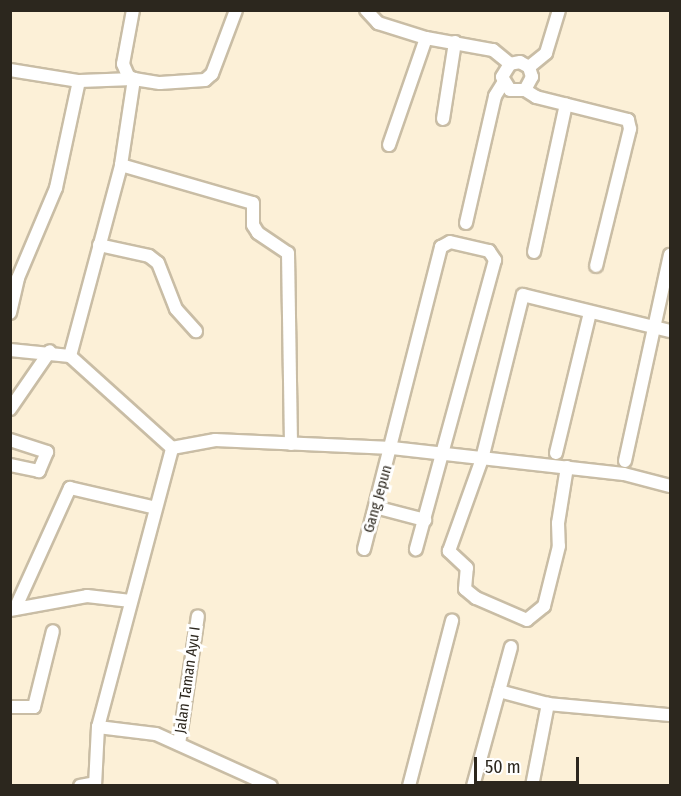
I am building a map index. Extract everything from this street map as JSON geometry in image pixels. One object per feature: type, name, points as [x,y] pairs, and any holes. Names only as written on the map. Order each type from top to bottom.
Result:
[{"type":"street","points":[[134,10],[123,64],[128,76],[134,79]]},
{"type":"street","points":[[10,70],[79,81],[134,79],[160,83],[205,80],[212,75],[236,10]]},
{"type":"street","points":[[366,10],[378,23],[426,38],[493,50],[510,64]]},
{"type":"street","points":[[529,67],[546,53],[560,10]]},
{"type":"street","points":[[389,145],[426,38]]},
{"type":"street","points":[[444,119],[455,42]]},
{"type":"street","points":[[466,223],[495,96],[503,82],[503,72],[510,64],[520,62],[529,67],[532,77],[525,90]]},
{"type":"street","points":[[70,356],[121,165],[134,79]]},
{"type":"street","points":[[10,312],[18,279],[56,188],[79,81]]},
{"type":"street","points":[[503,82],[515,92],[525,90],[536,97],[625,118],[629,125],[596,266]]},
{"type":"street","points":[[534,252],[566,104]]},
{"type":"street","points":[[121,165],[253,203],[256,230],[288,253],[291,444]]},
{"type":"street","name":"Gang Jepun","points":[[364,549],[393,448],[441,247],[450,242],[489,251],[495,260],[445,454],[416,549]]},
{"type":"street","points":[[99,245],[149,256],[158,263],[176,309],[196,331]]},
{"type":"street","points":[[625,462],[670,255]]},
{"type":"street","points":[[567,467],[552,584],[544,606],[527,620],[469,593],[464,581],[467,568],[450,555],[482,459],[523,294],[670,330]]},
{"type":"street","points":[[556,453],[590,312]]},
{"type":"street","points":[[10,350],[50,351],[70,356],[172,448]]},
{"type":"street","points":[[10,409],[50,351]]},
{"type":"street","points":[[10,440],[47,452],[39,471],[10,465]]},
{"type":"street","points":[[172,448],[215,440],[393,448],[624,474],[670,486]]},
{"type":"street","points":[[80,786],[95,784],[98,728],[172,448]]},
{"type":"street","points":[[13,610],[70,488],[156,508]]},
{"type":"street","points":[[375,507],[425,520]]},
{"type":"street","points":[[13,610],[87,596],[131,601]]},
{"type":"street","name":"Jalan Taman Ayu I","points":[[179,744],[198,616]]},
{"type":"street","points":[[409,786],[452,621]]},
{"type":"street","points":[[10,707],[34,706],[53,631]]},
{"type":"street","points":[[473,786],[511,647]]},
{"type":"street","points":[[500,691],[548,704],[670,715]]},
{"type":"street","points":[[532,786],[548,704]]},
{"type":"street","points":[[98,728],[143,730],[271,786]]}]
